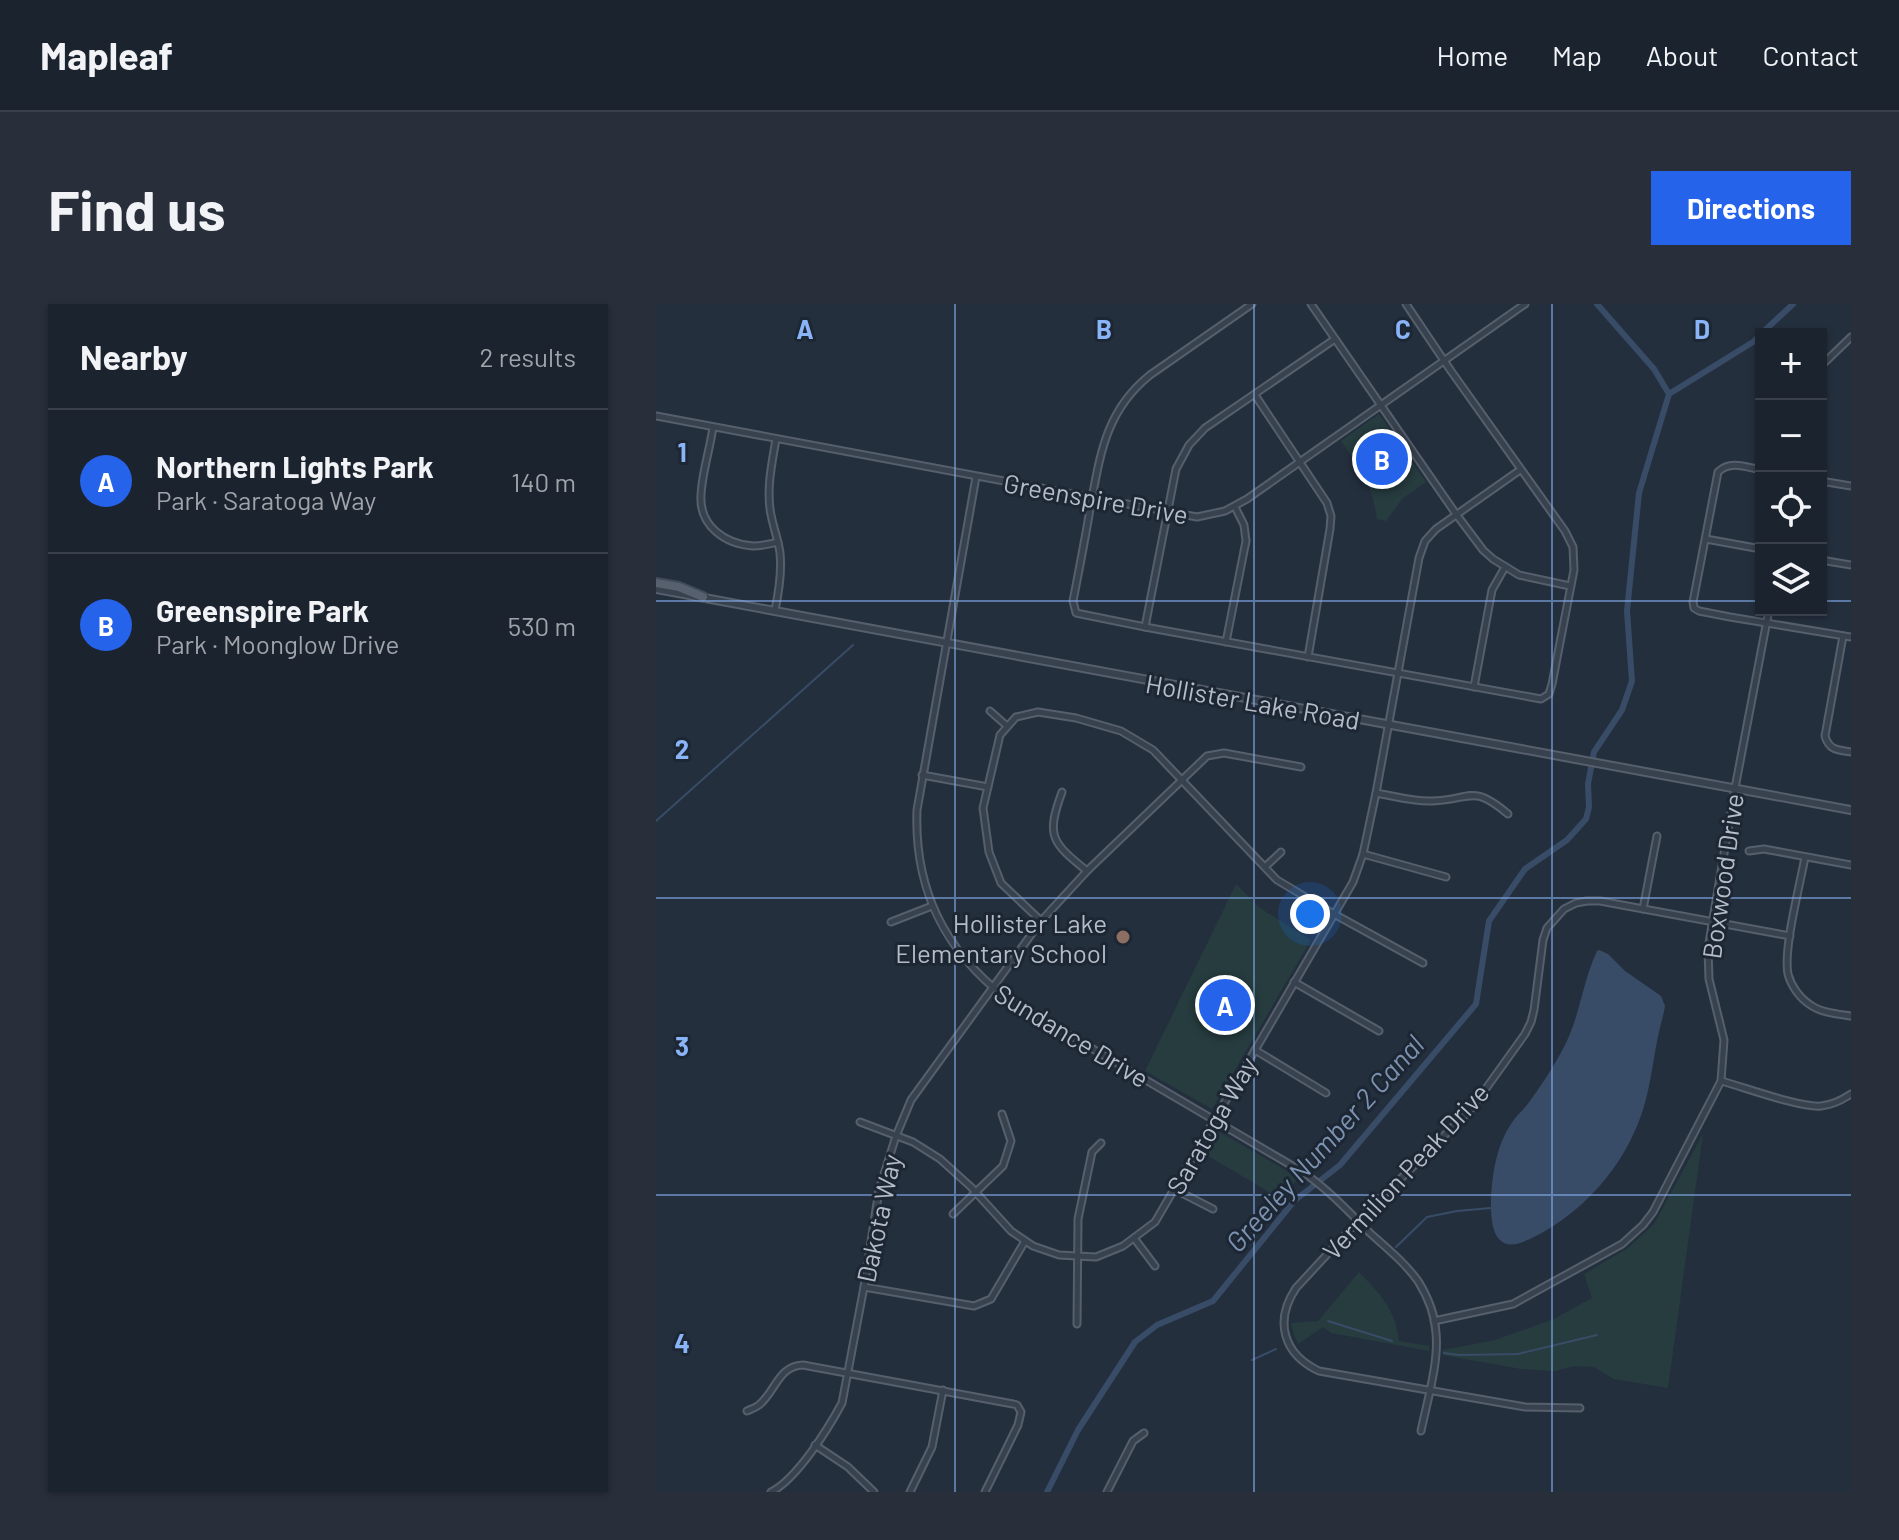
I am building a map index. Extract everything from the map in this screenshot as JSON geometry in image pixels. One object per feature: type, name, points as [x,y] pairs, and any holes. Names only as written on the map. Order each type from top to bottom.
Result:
[{"type":"main road","points":[[656,583],[679,587],[703,597]]},
{"type":"street","points":[[1252,304],[1137,385],[1118,410],[1102,447],[1073,601],[1074,610],[1080,615],[1398,674],[1538,699],[1546,697],[1552,684],[1570,586],[1573,547],[1406,304]]},
{"type":"street","points":[[1311,304],[1483,550],[1505,567],[1532,579],[1570,586]]},
{"type":"street","name":"Greenspire Drive","points":[[656,416],[1197,517],[1235,507],[1525,304]]},
{"type":"street","points":[[1145,627],[1176,469],[1189,445],[1205,428],[1335,339]]},
{"type":"street","points":[[1827,361],[1850,340]]},
{"type":"street","points":[[1255,395],[1327,503],[1331,516],[1308,657]]},
{"type":"street","points":[[713,427],[701,494],[704,516],[717,534],[729,539],[756,546],[778,542]]},
{"type":"street","points":[[775,610],[781,567],[770,508],[769,483],[776,439]]},
{"type":"street","points":[[1755,469],[1726,465],[1718,472],[1694,608],[1851,637]]},
{"type":"street","name":"Saratoga Way","points":[[860,1122],[913,1142],[940,1159],[1011,1231],[1033,1246],[1059,1255],[1096,1257],[1123,1246],[1155,1222],[1353,882],[1363,854],[1376,793],[1422,549],[1428,537],[1456,514],[1520,470]]},
{"type":"street","name":"Sundance Drive","points":[[976,477],[917,810],[917,847],[932,906],[958,951],[992,988],[1031,1014],[1307,1175],[1417,1279],[1427,1297],[1434,1321],[1436,1352],[1421,1431]]},
{"type":"street","points":[[1827,482],[1851,486]]},
{"type":"street","points":[[1226,642],[1246,541],[1244,525],[1235,507]]},
{"type":"street","points":[[1706,539],[1755,548]]},
{"type":"street","points":[[1827,561],[1851,565]]},
{"type":"street","points":[[1474,687],[1490,596],[1505,567]]},
{"type":"street","name":"Hollister Lake Road","points":[[656,589],[1851,810]]},
{"type":"street","name":"Boxwood Drive","points":[[1434,1321],[1513,1304],[1628,1239],[1653,1212],[1721,1081],[1724,1040],[1708,965],[1712,923],[1768,616]]},
{"type":"street","points":[[1843,636],[1826,728],[1827,743],[1834,750],[1851,752]]},
{"type":"street","points":[[990,711],[1008,727]]},
{"type":"street","points":[[1041,921],[1001,883],[989,852],[983,808],[1000,735],[1016,717],[1038,712],[1076,718],[1121,731],[1153,750],[1277,880],[1423,963]]},
{"type":"street","name":"Dakota Way","points":[[771,1492],[790,1478],[842,1403],[879,1190],[896,1136],[911,1100],[992,988],[1041,921],[1087,871],[1207,756],[1224,753],[1301,767]]},
{"type":"street","points":[[922,775],[988,787]]},
{"type":"street","points":[[1062,792],[1053,815],[1054,835],[1058,844],[1087,871]]},
{"type":"street","points":[[1376,793],[1433,801],[1474,795],[1491,800],[1508,814]]},
{"type":"street","points":[[1643,910],[1657,836]]},
{"type":"street","points":[[1749,851],[1764,849],[1851,865]]},
{"type":"street","points":[[1265,867],[1281,852]]},
{"type":"street","points":[[1363,854],[1446,877]]},
{"type":"street","points":[[1805,857],[1790,936],[1788,975],[1800,997],[1817,1009],[1851,1016]]},
{"type":"street","name":"Vermilion Peak Drive","points":[[1429,1389],[1319,1371],[1309,1366],[1290,1348],[1284,1326],[1286,1307],[1296,1288],[1358,1221],[1472,1108],[1525,1034],[1534,1010],[1543,940],[1555,917],[1576,903],[1587,901],[1790,936]]},
{"type":"street","points":[[891,922],[932,906]]},
{"type":"street","points":[[1294,982],[1379,1031]]},
{"type":"street","points":[[1254,1050],[1326,1093]]},
{"type":"street","points":[[1721,1081],[1817,1106],[1834,1103],[1851,1094]]},
{"type":"street","points":[[953,1214],[1003,1166],[1011,1141],[1002,1114]]},
{"type":"street","points":[[1077,1324],[1078,1219],[1092,1152],[1101,1143]]},
{"type":"street","points":[[1174,1189],[1213,1209]]},
{"type":"street","points":[[1134,1238],[1155,1266]]},
{"type":"street","points":[[864,1287],[974,1306],[991,1299],[1025,1241]]},
{"type":"street","points":[[747,1411],[759,1405],[784,1372],[796,1365],[849,1372],[1017,1405],[1020,1408],[1018,1425],[985,1492]]},
{"type":"street","points":[[1429,1389],[1525,1407],[1580,1408]]},
{"type":"street","points":[[910,1492],[932,1447],[943,1390]]},
{"type":"street","points":[[1107,1492],[1133,1441],[1144,1433]]},
{"type":"street","points":[[815,1445],[848,1467],[872,1491]]},
{"type":"green space","points":[[1379,414],[1426,482],[1403,498],[1386,521],[1377,519],[1365,478],[1341,441]]},
{"type":"green space","points":[[1236,884],[1260,908],[1311,940],[1212,1109],[1145,1071]]},
{"type":"green space","points":[[1218,1131],[1299,1178],[1279,1198],[1203,1153]]},
{"type":"green space","points":[[1703,1134],[1668,1388],[1614,1379],[1594,1367],[1574,1366],[1555,1371],[1521,1369],[1442,1355],[1443,1350],[1495,1340],[1554,1319],[1592,1298],[1584,1274],[1628,1248],[1654,1224]]},
{"type":"green space","points":[[1359,1272],[1391,1311],[1399,1341],[1429,1346],[1429,1351],[1331,1333],[1323,1327],[1298,1344],[1291,1323],[1318,1321]]},
{"type":"water","points":[[1599,950],[1661,996],[1665,1006],[1639,1121],[1618,1161],[1589,1197],[1554,1226],[1526,1241],[1504,1243],[1494,1229],[1491,1206],[1498,1152],[1511,1124],[1543,1083],[1566,1043],[1592,962]]},
{"type":"waterway","points":[[1597,304],[1654,369],[1669,394]]},
{"type":"waterway","name":"Greeley Number 2 Canal","points":[[1767,328],[1793,304]]},
{"type":"waterway","name":"Greeley Number 2 Canal","points":[[1047,1492],[1078,1430],[1135,1342],[1157,1325],[1213,1301],[1294,1201],[1340,1165],[1476,1004],[1489,921],[1525,869],[1567,840],[1586,819],[1594,752],[1622,710],[1632,681],[1627,611],[1639,493],[1669,394],[1755,340]]},
{"type":"waterway","points":[[656,821],[853,645]]},
{"type":"waterway","points":[[1396,1247],[1427,1217],[1491,1208]]},
{"type":"waterway","points":[[1328,1321],[1392,1341]]},
{"type":"waterway","points":[[1444,1353],[1518,1354],[1597,1335]]},
{"type":"waterway","points":[[1252,1360],[1276,1349]]},
{"type":"place","name":"Greenspire Park","points":[[1382,459]]},
{"type":"place","name":"Hollister Lake Elementary School","points":[[1123,937]]},
{"type":"place","name":"Northern Lights Park","points":[[1225,1005]]}]
